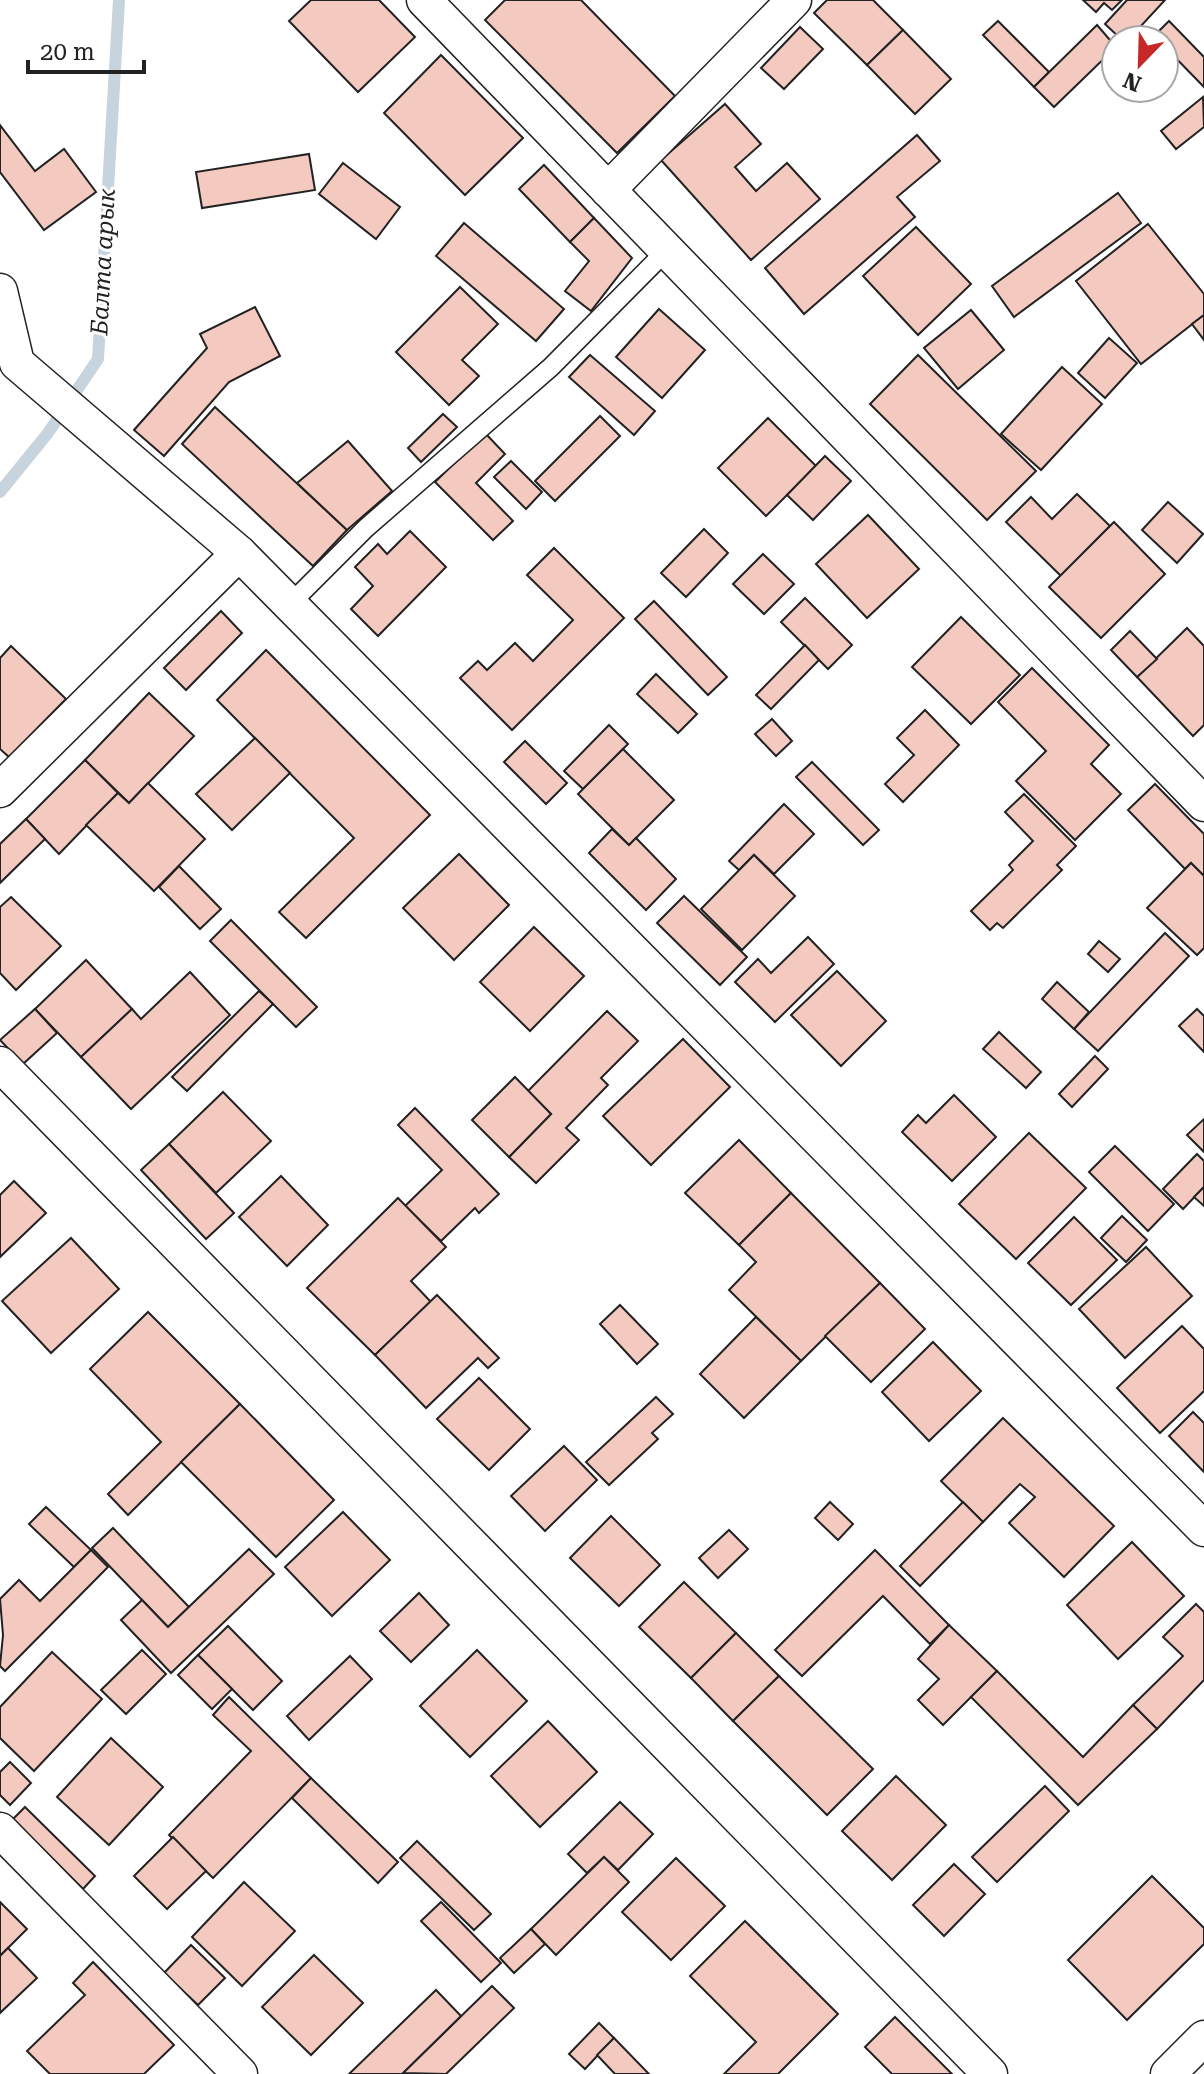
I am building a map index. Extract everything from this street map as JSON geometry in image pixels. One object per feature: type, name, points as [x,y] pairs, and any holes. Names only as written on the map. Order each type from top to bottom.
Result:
[{"type":"street","points":[[424,0],[1204,804]]},
{"type":"street","points":[[608,190],[794,0]]},
{"type":"street","points":[[0,291],[8,371],[54,393],[239,553],[1204,1529]]},
{"type":"street","points":[[0,790],[239,553]]},
{"type":"street","points":[[0,1064],[990,2074]]},
{"type":"street","points":[[0,1830],[240,2074]]},
{"type":"street","points":[[1168,2074],[1204,2038]]},
{"type":"lane","points":[[290,604],[366,528],[551,367],[667,250]]},
{"type":"building","points":[[311,0],[379,0],[415,37],[358,92],[289,21]]},
{"type":"building","points":[[505,0],[581,0],[675,96],[617,153],[485,20]]},
{"type":"building","points":[[827,0],[873,0],[903,30],[867,65],[814,13]]},
{"type":"building","points":[[1083,0],[1122,0],[1112,10],[1104,3],[1096,12]]},
{"type":"building","points":[[1127,0],[1165,0],[1143,24],[1105,24]]},
{"type":"building","points":[[998,21],[1049,72],[1034,87],[983,35]]},
{"type":"building","points":[[1097,25],[1100,28],[1100,62],[1054,107],[1034,87]]},
{"type":"building","points":[[800,27],[823,49],[784,89],[761,68]]},
{"type":"building","points":[[903,30],[951,79],[915,114],[867,65]]},
{"type":"building","points":[[1180,32],[1204,57],[1204,87],[1180,62]]},
{"type":"building","points":[[441,55],[523,138],[465,195],[384,113]]},
{"type":"building","points":[[1203,97],[1204,127],[1176,149],[1161,131]]},
{"type":"building","points":[[725,104],[761,144],[735,167],[756,191],[787,163],[820,199],[751,260],[661,160]]},
{"type":"building","points":[[0,125],[35,171],[64,149],[96,192],[44,230],[0,172]]},
{"type":"building","points":[[917,135],[940,161],[897,197],[915,217],[804,314],[765,268]]},
{"type":"building","points":[[309,154],[315,190],[202,208],[196,172]]},
{"type":"building","points":[[343,163],[400,207],[376,239],[319,194]]},
{"type":"building","points":[[544,165],[594,218],[570,242],[519,189]]},
{"type":"building","points":[[1118,193],[1141,223],[1014,317],[992,286]]},
{"type":"building","points":[[594,218],[632,258],[591,311],[565,291],[589,261],[570,242]]},
{"type":"building","points":[[464,223],[564,309],[536,341],[436,256]]},
{"type":"building","points":[[1148,224],[1204,294],[1204,315],[1141,364],[1076,281]]},
{"type":"building","points":[[916,227],[971,284],[918,335],[863,276]]},
{"type":"building","points":[[460,287],[498,324],[462,360],[479,376],[449,405],[396,352]]},
{"type":"building","points":[[255,307],[280,356],[229,382],[164,456],[134,430],[207,348],[200,334]]},
{"type":"building","points":[[659,309],[705,350],[662,398],[616,357]]},
{"type":"building","points":[[971,310],[1004,350],[958,389],[924,348]]},
{"type":"building","points":[[1204,315],[1204,340],[1192,324]]},
{"type":"building","points":[[1109,338],[1137,363],[1105,398],[1078,373]]},
{"type":"building","points":[[590,355],[655,411],[634,435],[569,377]]},
{"type":"building","points":[[918,355],[1036,471],[987,520],[870,404]]},
{"type":"building","points":[[1062,367],[1102,404],[1041,470],[1001,434]]},
{"type":"building","points":[[215,407],[347,530],[313,566],[182,444]]},
{"type":"building","points":[[443,414],[457,427],[421,462],[408,448]]},
{"type":"building","points":[[600,416],[620,436],[555,501],[535,481]]},
{"type":"building","points":[[768,418],[816,466],[766,516],[718,468]]},
{"type":"building","points":[[485,433],[505,454],[476,483],[513,521],[493,540],[435,482]]},
{"type":"building","points":[[348,441],[392,491],[347,530],[297,483]]},
{"type":"building","points":[[825,456],[851,481],[813,520],[787,495]]},
{"type":"building","points":[[511,461],[542,492],[526,509],[494,477]]},
{"type":"building","points":[[1077,494],[1110,526],[1061,576],[1006,522],[1031,497],[1052,519]]},
{"type":"building","points":[[1168,502],[1203,534],[1177,563],[1142,530]]},
{"type":"building","points":[[868,515],[919,569],[867,618],[816,564]]},
{"type":"building","points":[[1114,522],[1165,574],[1101,638],[1049,587]]},
{"type":"building","points":[[704,529],[728,553],[686,597],[661,573]]},
{"type":"building","points":[[410,531],[446,567],[378,636],[351,609],[373,586],[355,567],[378,544],[387,554]]},
{"type":"building","points":[[554,548],[624,618],[512,730],[460,678],[478,661],[487,670],[515,643],[533,661],[573,620],[527,575]]},
{"type":"building","points":[[763,554],[794,584],[764,614],[733,584]]},
{"type":"building","points":[[805,598],[852,645],[828,669],[781,622]]},
{"type":"building","points":[[654,601],[727,677],[708,695],[635,619]]},
{"type":"building","points":[[221,611],[242,633],[186,690],[164,668]]},
{"type":"building","points":[[961,617],[1020,675],[971,724],[912,667]]},
{"type":"building","points":[[1187,628],[1204,646],[1204,725],[1193,736],[1137,677]]},
{"type":"building","points":[[1130,631],[1157,659],[1137,677],[1111,650]]},
{"type":"building","points":[[805,645],[819,660],[771,709],[756,695]]},
{"type":"building","points":[[11,646],[66,699],[9,757],[0,749],[0,658]]},
{"type":"building","points":[[266,650],[430,815],[306,938],[279,912],[354,838],[217,700]]},
{"type":"building","points":[[1032,668],[1109,745],[1091,764],[1121,794],[1075,840],[1016,781],[1046,751],[998,702]]},
{"type":"building","points":[[656,674],[697,714],[678,733],[637,694]]},
{"type":"building","points":[[149,693],[194,736],[129,803],[85,760]]},
{"type":"building","points":[[925,710],[959,745],[903,802],[885,784],[914,755],[897,738]]},
{"type":"building","points":[[772,719],[792,741],[776,756],[755,734]]},
{"type":"building","points":[[609,725],[628,744],[583,789],[564,771]]},
{"type":"building","points":[[255,738],[290,773],[232,830],[196,794]]},
{"type":"building","points":[[525,741],[567,783],[546,804],[504,762]]},
{"type":"building","points":[[623,749],[674,800],[629,845],[578,794]]},
{"type":"building","points":[[85,760],[118,793],[59,854],[26,819]]},
{"type":"building","points":[[812,762],[879,830],[863,845],[796,777]]},
{"type":"building","points":[[148,783],[205,839],[154,891],[86,825],[118,793],[129,803]]},
{"type":"building","points":[[1155,784],[1204,834],[1204,876],[1191,863],[1185,869],[1128,810]]},
{"type":"building","points":[[1024,794],[1076,846],[1057,865],[1062,870],[1003,928],[997,923],[990,930],[971,911],[1013,870],[1009,865],[1033,841],[1005,812]]},
{"type":"building","points":[[784,804],[814,834],[774,874],[754,855],[739,870],[729,861]]},
{"type":"building","points":[[26,819],[45,839],[0,883],[0,844]]},
{"type":"building","points":[[612,829],[629,845],[636,838],[676,879],[646,910],[589,853]]},
{"type":"building","points":[[459,854],[509,905],[454,960],[403,908]]},
{"type":"building","points":[[754,855],[795,896],[742,950],[701,909]]},
{"type":"building","points":[[1191,863],[1204,876],[1204,948],[1197,955],[1147,908]]},
{"type":"building","points":[[179,866],[221,909],[200,929],[159,887]]},
{"type":"building","points":[[684,896],[747,957],[720,985],[657,923]]},
{"type":"building","points":[[11,897],[61,946],[16,990],[0,973],[0,907]]},
{"type":"building","points":[[231,920],[317,1007],[296,1027],[210,941]]},
{"type":"building","points":[[534,927],[584,976],[530,1031],[480,982]]},
{"type":"building","points":[[1165,933],[1189,956],[1098,1051],[1074,1029]]},
{"type":"building","points":[[808,937],[834,964],[775,1022],[735,982],[758,959],[771,973]]},
{"type":"building","points":[[1099,941],[1120,959],[1108,972],[1088,954]]},
{"type":"building","points":[[86,960],[132,1009],[81,1057],[35,1009]]},
{"type":"building","points":[[837,971],[886,1021],[841,1066],[791,1015]]},
{"type":"building","points":[[190,972],[230,1015],[131,1109],[81,1057],[132,1009],[141,1019]]},
{"type":"building","points":[[1057,982],[1089,1012],[1074,1029],[1042,999]]},
{"type":"building","points":[[259,991],[273,1004],[187,1091],[172,1077]]},
{"type":"building","points":[[35,1009],[57,1033],[23,1064],[0,1040]]},
{"type":"building","points":[[1197,1009],[1204,1016],[1204,1052],[1179,1026]]},
{"type":"building","points":[[607,1011],[638,1041],[601,1078],[608,1085],[566,1128],[579,1140],[536,1183],[509,1157],[551,1114],[528,1091]]},
{"type":"building","points":[[999,1032],[1041,1072],[1026,1088],[983,1049]]},
{"type":"building","points":[[683,1039],[730,1087],[651,1165],[603,1116]]},
{"type":"building","points":[[1095,1056],[1108,1069],[1072,1107],[1059,1094]]},
{"type":"building","points":[[515,1077],[551,1114],[509,1157],[472,1120]]},
{"type":"building","points":[[223,1092],[271,1141],[216,1193],[169,1144]]},
{"type":"building","points":[[954,1095],[996,1137],[952,1181],[902,1132],[918,1115],[926,1123]]},
{"type":"building","points":[[415,1108],[499,1194],[479,1213],[475,1208],[441,1241],[405,1206],[442,1170],[398,1125]]},
{"type":"building","points":[[1204,1119],[1204,1152],[1187,1135]]},
{"type":"building","points":[[1029,1133],[1086,1188],[1016,1259],[959,1204]]},
{"type":"building","points":[[739,1140],[791,1193],[739,1245],[685,1193]]},
{"type":"building","points":[[169,1144],[234,1213],[206,1239],[141,1170]]},
{"type":"building","points":[[1115,1146],[1174,1204],[1148,1231],[1089,1172]]},
{"type":"building","points":[[1197,1154],[1204,1161],[1204,1187],[1183,1209],[1163,1189]]},
{"type":"building","points":[[281,1176],[328,1225],[287,1266],[239,1217]]},
{"type":"building","points":[[14,1181],[46,1213],[0,1257],[0,1195]]},
{"type":"building","points":[[1204,1187],[1204,1206],[1194,1197]]},
{"type":"building","points":[[791,1193],[880,1283],[801,1361],[729,1290],[756,1262],[739,1245]]},
{"type":"building","points":[[398,1198],[446,1247],[411,1281],[431,1302],[375,1355],[307,1288]]},
{"type":"building","points":[[1122,1216],[1147,1240],[1126,1262],[1101,1238]]},
{"type":"building","points":[[1074,1217],[1117,1260],[1071,1305],[1028,1263]]},
{"type":"building","points":[[71,1238],[119,1289],[51,1353],[2,1301]]},
{"type":"building","points":[[1146,1247],[1192,1296],[1125,1358],[1079,1309]]},
{"type":"building","points":[[880,1283],[925,1329],[871,1382],[825,1336]]},
{"type":"building","points":[[437,1295],[499,1358],[488,1368],[478,1358],[426,1408],[375,1355]]},
{"type":"building","points":[[620,1305],[658,1344],[637,1364],[600,1324]]},
{"type":"building","points":[[148,1312],[240,1404],[128,1515],[108,1494],[161,1442],[90,1369]]},
{"type":"building","points":[[756,1317],[801,1361],[744,1418],[700,1374]]},
{"type":"building","points":[[1182,1326],[1204,1349],[1204,1391],[1160,1433],[1117,1388]]},
{"type":"building","points":[[933,1342],[981,1391],[929,1441],[882,1392]]},
{"type":"building","points":[[479,1378],[530,1429],[489,1470],[437,1419]]},
{"type":"building","points":[[656,1397],[673,1414],[652,1433],[658,1439],[609,1485],[586,1462]]},
{"type":"building","points":[[240,1404],[334,1500],[276,1557],[181,1462]]},
{"type":"building","points":[[1193,1412],[1204,1423],[1204,1472],[1169,1436]]},
{"type":"building","points":[[1003,1418],[1114,1526],[1064,1577],[1009,1523],[1035,1497],[1020,1484],[983,1522],[941,1481]]},
{"type":"building","points":[[564,1446],[597,1480],[545,1531],[511,1496]]},
{"type":"building","points":[[830,1502],[853,1524],[838,1540],[815,1518]]},
{"type":"building","points":[[963,1502],[983,1522],[920,1586],[900,1566]]},
{"type":"building","points":[[46,1507],[91,1550],[74,1567],[29,1524]]},
{"type":"building","points":[[343,1512],[390,1560],[332,1616],[285,1567]]},
{"type":"building","points":[[611,1516],[660,1565],[619,1606],[570,1558]]},
{"type":"building","points":[[113,1528],[189,1607],[168,1627],[92,1548]]},
{"type":"building","points":[[729,1530],[748,1549],[718,1578],[699,1558]]},
{"type":"building","points":[[1132,1542],[1184,1596],[1118,1659],[1067,1605]]},
{"type":"building","points":[[249,1549],[274,1574],[171,1673],[121,1620],[142,1600],[168,1627]]},
{"type":"building","points":[[91,1550],[108,1567],[5,1671],[0,1666],[3,1635],[0,1599],[19,1580],[40,1601]]},
{"type":"building","points":[[875,1550],[949,1625],[930,1644],[883,1596],[802,1676],[775,1650]]},
{"type":"building","points":[[684,1582],[736,1633],[691,1678],[639,1627]]},
{"type":"building","points":[[419,1593],[449,1625],[411,1662],[380,1631]]},
{"type":"building","points":[[1196,1604],[1204,1612],[1204,1680],[1157,1729],[1133,1705],[1183,1656],[1163,1637]]},
{"type":"building","points":[[949,1625],[997,1671],[943,1725],[918,1700],[939,1679],[918,1659]]},
{"type":"building","points":[[228,1626],[282,1681],[253,1710],[198,1655]]},
{"type":"building","points":[[736,1633],[779,1676],[733,1721],[691,1678]]},
{"type":"building","points":[[142,1650],[166,1674],[126,1714],[101,1690]]},
{"type":"building","points":[[477,1650],[527,1701],[470,1757],[420,1706]]},
{"type":"building","points":[[52,1652],[102,1699],[34,1771],[0,1738],[0,1707]]},
{"type":"building","points":[[198,1655],[232,1689],[212,1709],[178,1675]]},
{"type":"building","points":[[350,1656],[372,1679],[309,1740],[287,1716]]},
{"type":"building","points":[[997,1671],[1083,1757],[1133,1705],[1157,1729],[1078,1805],[971,1697]]},
{"type":"building","points":[[779,1676],[873,1769],[827,1815],[733,1721]]},
{"type":"building","points":[[229,1697],[311,1778],[213,1878],[169,1835],[251,1751],[213,1715]]},
{"type":"building","points":[[548,1721],[597,1772],[540,1827],[491,1776]]},
{"type":"building","points":[[111,1738],[163,1787],[109,1845],[57,1797]]},
{"type":"building","points":[[10,1762],[31,1783],[10,1805],[0,1795],[0,1772]]},
{"type":"building","points":[[896,1776],[946,1825],[892,1880],[842,1831]]},
{"type":"building","points":[[311,1778],[398,1862],[378,1883],[292,1798]]},
{"type":"building","points":[[1045,1786],[1069,1811],[997,1882],[972,1857]]},
{"type":"building","points":[[620,1802],[653,1834],[618,1870],[604,1857],[587,1873],[568,1854]]},
{"type":"building","points":[[25,1807],[95,1876],[83,1889],[13,1819]]},
{"type":"building","points":[[173,1837],[206,1871],[167,1909],[134,1876]]},
{"type":"building","points":[[417,1841],[491,1914],[474,1930],[400,1858]]},
{"type":"building","points":[[604,1857],[629,1882],[556,1955],[531,1929]]},
{"type":"building","points":[[676,1858],[725,1906],[671,1960],[622,1912]]},
{"type":"building","points":[[954,1864],[985,1894],[944,1936],[913,1905]]},
{"type":"building","points":[[1152,1876],[1204,1928],[1204,1944],[1127,2020],[1068,1960]]},
{"type":"building","points":[[244,1882],[295,1931],[242,1986],[192,1937]]},
{"type":"building","points":[[0,1902],[27,1929],[0,1956]]},
{"type":"building","points":[[441,1902],[501,1963],[481,1982],[421,1921]]},
{"type":"building","points":[[745,1921],[838,2014],[778,2074],[724,2074],[756,2042],[690,1976]]},
{"type":"building","points":[[531,1929],[545,1944],[514,1973],[500,1958]]},
{"type":"building","points":[[191,1945],[225,1978],[198,2005],[164,1973]]},
{"type":"building","points":[[8,1948],[37,1978],[0,2013],[0,1956]]},
{"type":"building","points":[[314,1955],[363,2003],[311,2055],[262,2007]]},
{"type":"building","points":[[93,1962],[174,2045],[144,2074],[50,2074],[27,2051],[85,1995],[73,1983]]},
{"type":"building","points":[[492,1986],[514,2008],[446,2074],[403,2073]]},
{"type":"building","points":[[436,1990],[461,2016],[402,2074],[349,2074]]},
{"type":"building","points":[[895,2017],[952,2074],[892,2074],[865,2047]]},
{"type":"building","points":[[599,2023],[614,2038],[585,2069],[569,2054]]},
{"type":"building","points":[[614,2038],[649,2074],[615,2074],[597,2055]]},
{"type":"waterway","name":"Балта арык","points":[[0,492],[48,433],[98,359],[119,0]]}]
